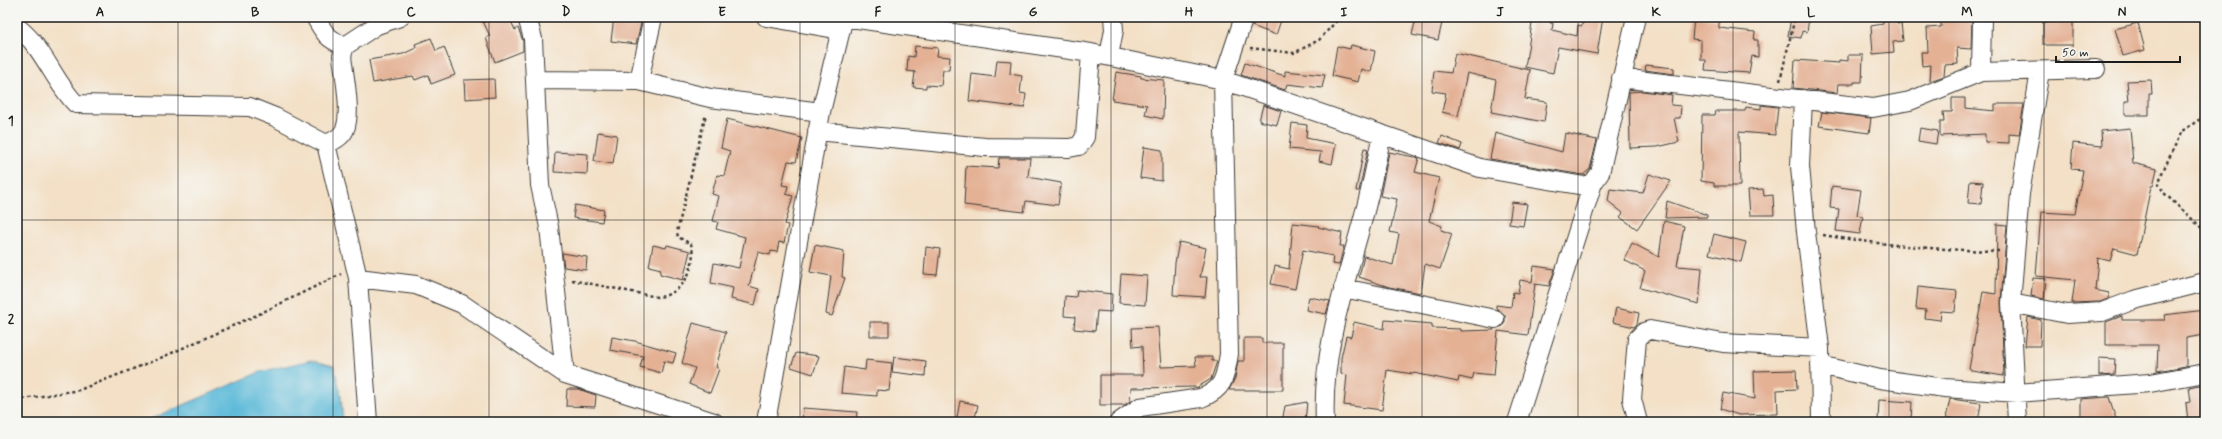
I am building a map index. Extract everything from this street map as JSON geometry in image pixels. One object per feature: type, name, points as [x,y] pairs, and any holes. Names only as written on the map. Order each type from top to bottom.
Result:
[{"type":"street","points":[[315,17],[332,41],[345,46]]},
{"type":"street","points":[[17,27],[22,31],[42,57],[66,94],[76,104],[250,107],[275,117],[326,144],[337,140],[345,130],[348,119],[342,56],[345,46],[377,25],[400,17]]},
{"type":"street","points":[[527,17],[532,38],[536,80],[540,185],[549,227],[565,374]]},
{"type":"street","points":[[639,81],[653,17]]},
{"type":"street","points":[[766,17],[843,21],[1109,56],[1223,80],[1480,168],[1584,186],[1593,183]]},
{"type":"street","points":[[1109,56],[1114,30],[1113,17]]},
{"type":"street","points":[[1119,422],[1140,407],[1201,398],[1210,394],[1220,386],[1226,372],[1229,354],[1223,80],[1244,17]]},
{"type":"street","points":[[1517,422],[1593,183],[1600,173],[1636,17]]},
{"type":"street","points":[[1981,72],[1982,17]]},
{"type":"street","points":[[766,422],[817,131],[843,21]]},
{"type":"street","points":[[817,131],[984,147],[1069,148],[1079,146],[1085,137],[1091,53]]},
{"type":"street","points":[[1621,78],[1873,108],[1910,101],[1981,72],[2096,69]]},
{"type":"street","points":[[2017,422],[2017,393],[2011,303],[2020,194],[2040,71]]},
{"type":"street","points":[[536,80],[639,81],[710,98],[821,112]]},
{"type":"street","points":[[1803,99],[1800,166],[1820,357],[1821,422]]},
{"type":"street","points":[[1325,422],[1324,397],[1328,356],[1343,288],[1367,202],[1382,134]]},
{"type":"street","points":[[326,144],[356,270],[368,422]]},
{"type":"street","points":[[356,270],[416,285],[462,304],[565,374],[714,422]]},
{"type":"street","points":[[2011,303],[2067,314],[2102,312],[2134,300],[2205,282]]},
{"type":"street","points":[[1343,288],[1495,319]]},
{"type":"street","points":[[1638,422],[1632,399],[1633,371],[1637,339],[1644,332],[1650,330],[1723,343],[1820,357],[1880,379],[1938,387],[2017,393],[2150,383],[2205,373]]},
{"type":"path","points":[[1234,45],[1294,53],[1319,40],[1340,17]]},
{"type":"path","points":[[1776,97],[1795,17]]},
{"type":"path","points":[[555,276],[657,297],[663,297],[678,289],[686,281],[694,253],[691,244],[678,237],[677,232],[710,98]]},
{"type":"path","points":[[2205,116],[2182,131],[2159,184],[2164,193],[2205,231]]},
{"type":"path","points":[[1806,232],[1872,244],[1945,250],[2015,251]]},
{"type":"path","points":[[17,400],[79,390],[156,360],[259,314],[333,278],[356,270]]},
{"type":"water","points":[[311,360],[334,366],[341,395],[343,422],[144,422],[260,372]]},
{"type":"building","points":[[481,17],[509,17],[515,30],[518,28],[523,41],[523,51],[495,62],[486,38],[490,36]]},
{"type":"building","points":[[614,17],[642,19],[636,44],[611,41]]},
{"type":"building","points":[[1254,17],[1273,17],[1281,20],[1276,35],[1252,26]]},
{"type":"building","points":[[1533,17],[1551,17],[1550,23],[1553,23],[1552,30],[1577,36],[1578,25],[1582,26],[1583,17],[1603,17],[1597,54],[1558,47],[1553,73],[1525,67]]},
{"type":"building","points":[[1694,17],[1719,20],[1719,28],[1755,32],[1754,40],[1758,40],[1758,57],[1752,56],[1749,73],[1705,70],[1706,60],[1701,60],[1701,40],[1692,39]]},
{"type":"building","points":[[1791,17],[1809,17],[1807,32],[1802,31],[1801,38],[1788,36]]},
{"type":"building","points":[[1941,17],[1972,17],[1971,49],[1957,48],[1958,64],[1945,65],[1944,76],[1930,81],[1931,65],[1922,66],[1921,52],[1928,52],[1927,28],[1941,27]]},
{"type":"building","points":[[1416,18],[1442,23],[1438,40],[1412,35]]},
{"type":"building","points":[[1897,18],[1897,24],[1901,23],[1903,41],[1893,42],[1894,52],[1873,54],[1871,26],[1883,24],[1883,19]]},
{"type":"building","points":[[2051,18],[2073,19],[2073,45],[2043,45],[2043,22],[2051,22]]},
{"type":"building","points":[[2138,23],[2145,50],[2123,56],[2115,29]]},
{"type":"building","points":[[431,38],[436,51],[444,47],[455,75],[431,84],[428,75],[415,80],[413,76],[373,83],[369,60],[403,54],[416,48],[415,44]]},
{"type":"building","points":[[1351,45],[1375,51],[1371,72],[1361,69],[1358,82],[1332,76],[1337,46],[1350,49]]},
{"type":"building","points":[[915,46],[938,48],[937,56],[950,57],[949,70],[943,70],[941,86],[926,85],[926,88],[913,87],[915,72],[907,71],[908,56],[914,57]]},
{"type":"building","points":[[1455,53],[1530,70],[1525,99],[1547,102],[1544,122],[1491,112],[1496,80],[1467,73],[1458,116],[1442,112],[1446,93],[1432,91],[1434,71],[1451,73]]},
{"type":"building","points":[[1848,55],[1863,55],[1862,82],[1854,82],[1854,84],[1838,84],[1837,93],[1793,88],[1795,60],[1839,63],[1839,60],[1848,61]]},
{"type":"building","points":[[997,60],[1011,61],[1010,74],[1022,76],[1020,93],[1026,94],[1024,108],[969,101],[972,74],[995,77]]},
{"type":"building","points":[[1245,63],[1285,76],[1285,71],[1325,75],[1322,88],[1287,84],[1285,90],[1241,75]]},
{"type":"building","points":[[1646,65],[1674,68],[1674,74],[1645,70]]},
{"type":"building","points":[[1116,72],[1141,76],[1141,78],[1164,80],[1163,119],[1145,115],[1147,105],[1112,100]]},
{"type":"building","points":[[494,79],[495,97],[465,99],[464,80]]},
{"type":"building","points":[[2151,80],[2152,94],[2149,94],[2149,115],[2125,115],[2125,101],[2129,101],[2127,81]]},
{"type":"building","points":[[1643,91],[1672,95],[1671,105],[1681,106],[1680,118],[1674,118],[1679,142],[1657,147],[1630,148],[1629,92]]},
{"type":"building","points":[[1952,98],[1965,98],[1965,108],[1995,111],[1995,104],[2024,104],[2019,135],[2009,134],[2009,143],[1985,142],[1985,134],[1940,136],[1940,122],[1944,122],[1943,112],[1952,112]]},
{"type":"building","points":[[1263,105],[1281,111],[1277,125],[1259,121]]},
{"type":"building","points":[[1761,105],[1778,107],[1775,135],[1739,132],[1740,186],[1714,186],[1714,183],[1701,181],[1702,115],[1715,115],[1716,111],[1745,111],[1746,107],[1761,109]]},
{"type":"building","points":[[1822,112],[1871,118],[1869,133],[1819,126]]},
{"type":"building","points":[[727,119],[802,138],[796,162],[788,161],[782,185],[788,186],[786,194],[793,196],[785,224],[788,225],[784,243],[779,242],[777,252],[771,251],[770,255],[758,252],[749,286],[759,289],[755,305],[731,299],[733,288],[711,283],[714,263],[739,268],[745,237],[716,229],[718,222],[713,221],[719,196],[712,194],[717,175],[724,176],[730,151],[721,148]]},
{"type":"building","points":[[1292,123],[1307,125],[1306,138],[1336,144],[1332,164],[1319,161],[1321,152],[1289,149]]},
{"type":"building","points":[[1920,128],[1938,131],[1936,144],[1918,141]]},
{"type":"building","points":[[2130,128],[2133,163],[2157,169],[2153,186],[2151,186],[2137,254],[2114,248],[2110,261],[2098,258],[2095,290],[2109,293],[2108,299],[2100,302],[2072,303],[2075,280],[2036,276],[2041,212],[2075,214],[2083,170],[2071,169],[2073,143],[2102,146],[2101,131]]},
{"type":"building","points":[[598,132],[617,135],[613,164],[594,161]]},
{"type":"building","points":[[1495,133],[1562,152],[1565,133],[1597,140],[1590,169],[1583,175],[1490,159]]},
{"type":"building","points":[[1442,136],[1462,144],[1460,150],[1439,143]]},
{"type":"building","points":[[1144,147],[1162,150],[1162,181],[1140,178]]},
{"type":"building","points":[[1364,148],[1368,149],[1359,191],[1356,191]]},
{"type":"building","points":[[555,152],[588,154],[587,174],[554,172]]},
{"type":"building","points":[[1389,152],[1419,158],[1415,172],[1439,178],[1429,221],[1442,226],[1441,230],[1452,234],[1440,269],[1425,264],[1421,293],[1389,287],[1359,277],[1364,256],[1393,265],[1399,234],[1390,232],[1397,199],[1380,196]]},
{"type":"building","points":[[999,158],[1030,158],[1028,177],[1061,183],[1058,205],[1026,201],[1024,212],[964,205],[966,166],[998,168]]},
{"type":"building","points":[[1649,174],[1671,181],[1637,229],[1620,217],[1623,213],[1608,201],[1610,189],[1643,193]]},
{"type":"building","points":[[1970,181],[1983,182],[1981,204],[1968,203]]},
{"type":"building","points":[[1832,186],[1861,190],[1857,215],[1863,216],[1860,234],[1836,231],[1839,209],[1830,208]]},
{"type":"building","points":[[1763,189],[1764,196],[1773,195],[1774,215],[1750,215],[1748,190]]},
{"type":"building","points":[[1667,201],[1707,215],[1707,217],[1665,218]]},
{"type":"building","points":[[1512,202],[1527,204],[1523,226],[1509,224]]},
{"type":"building","points":[[575,205],[604,210],[602,222],[573,218]]},
{"type":"building","points":[[1664,221],[1684,226],[1677,266],[1702,268],[1699,304],[1640,288],[1645,271],[1624,260],[1632,243],[1659,257]]},
{"type":"building","points":[[1293,223],[1319,226],[1318,227],[1342,233],[1340,246],[1344,246],[1339,265],[1332,264],[1333,256],[1303,250],[1295,289],[1271,284],[1275,266],[1289,269]]},
{"type":"building","points":[[1997,224],[2007,225],[2001,302],[2004,376],[1972,371],[1969,369],[1983,292],[1996,294]]},
{"type":"building","points":[[1714,234],[1746,242],[1741,262],[1709,254]]},
{"type":"building","points":[[1179,242],[1206,248],[1200,277],[1207,277],[1205,297],[1173,295],[1175,263]]},
{"type":"building","points":[[653,245],[666,248],[667,245],[690,251],[683,280],[660,274],[661,269],[649,266]]},
{"type":"building","points":[[815,245],[844,251],[842,277],[845,278],[832,316],[826,314],[831,276],[810,272]]},
{"type":"building","points":[[926,247],[940,249],[937,275],[924,274]]},
{"type":"building","points":[[562,253],[587,257],[586,270],[564,267]]},
{"type":"building","points":[[1534,266],[1555,269],[1549,286],[1535,284],[1528,335],[1498,331],[1494,375],[1474,373],[1472,380],[1459,377],[1458,382],[1414,373],[1387,370],[1382,410],[1344,405],[1347,375],[1341,374],[1341,358],[1346,336],[1351,337],[1354,322],[1384,329],[1385,320],[1432,324],[1432,328],[1461,329],[1461,331],[1494,330],[1493,329],[1503,326],[1505,321],[1505,315],[1496,308],[1496,305],[1511,307],[1513,292],[1518,293],[1520,280],[1532,282]]},
{"type":"building","points":[[1121,274],[1147,276],[1145,305],[1119,303]]},
{"type":"building","points":[[2033,278],[2046,279],[2044,299],[2031,296]]},
{"type":"building","points":[[1918,287],[1957,291],[1955,312],[1941,311],[1940,320],[1925,318],[1926,310],[1916,309]]},
{"type":"building","points":[[1077,290],[1112,294],[1111,312],[1097,311],[1095,331],[1074,329],[1075,317],[1064,316],[1065,296],[1076,297]]},
{"type":"building","points":[[1309,297],[1330,301],[1326,314],[1306,310]]},
{"type":"building","points":[[1616,308],[1639,313],[1637,324],[1634,327],[1613,322]]},
{"type":"building","points":[[2205,310],[2205,335],[2186,338],[2186,366],[2157,371],[2158,345],[2106,345],[2106,322],[2122,316],[2122,320],[2165,320],[2164,315]]},
{"type":"building","points":[[2028,317],[2041,320],[2040,346],[2025,346]]},
{"type":"building","points":[[870,322],[889,322],[889,336],[870,336]]},
{"type":"building","points":[[693,323],[726,332],[716,367],[719,369],[710,393],[689,384],[695,368],[682,363]]},
{"type":"building","points":[[1158,327],[1161,367],[1196,366],[1195,357],[1212,357],[1212,361],[1217,361],[1211,379],[1196,388],[1131,388],[1130,401],[1124,405],[1100,405],[1100,375],[1143,375],[1142,346],[1133,347],[1132,328]]},
{"type":"building","points":[[612,337],[635,341],[676,353],[673,363],[664,361],[661,373],[640,367],[643,356],[610,350]]},
{"type":"building","points":[[1244,338],[1262,338],[1262,343],[1283,343],[1283,390],[1229,390],[1235,378],[1238,361],[1244,361]]},
{"type":"building","points":[[796,353],[819,356],[813,374],[791,367]]},
{"type":"building","points":[[894,357],[926,361],[925,376],[892,372]]},
{"type":"building","points":[[2099,358],[2115,359],[2114,375],[2099,376]]},
{"type":"building","points":[[866,360],[892,363],[889,391],[877,390],[877,396],[841,393],[844,367],[865,370]]},
{"type":"building","points":[[1796,370],[1797,389],[1777,390],[1778,414],[1739,415],[1720,409],[1723,393],[1755,399],[1754,371]]},
{"type":"building","points":[[2205,384],[2205,422],[2188,422],[2186,403],[2191,402],[2189,387]]},
{"type":"building","points":[[567,389],[578,389],[596,395],[595,407],[566,406]]},
{"type":"building","points":[[2109,397],[2117,422],[2081,422],[2081,399]]},
{"type":"building","points":[[1950,399],[1981,403],[1978,422],[1946,418]]},
{"type":"building","points":[[1879,400],[1912,402],[1911,422],[1878,422]]},
{"type":"building","points":[[960,401],[978,405],[974,422],[956,422]]},
{"type":"building","points":[[1307,402],[1305,422],[1282,422],[1285,406]]},
{"type":"building","points":[[803,408],[857,412],[856,422],[802,422]]}]
